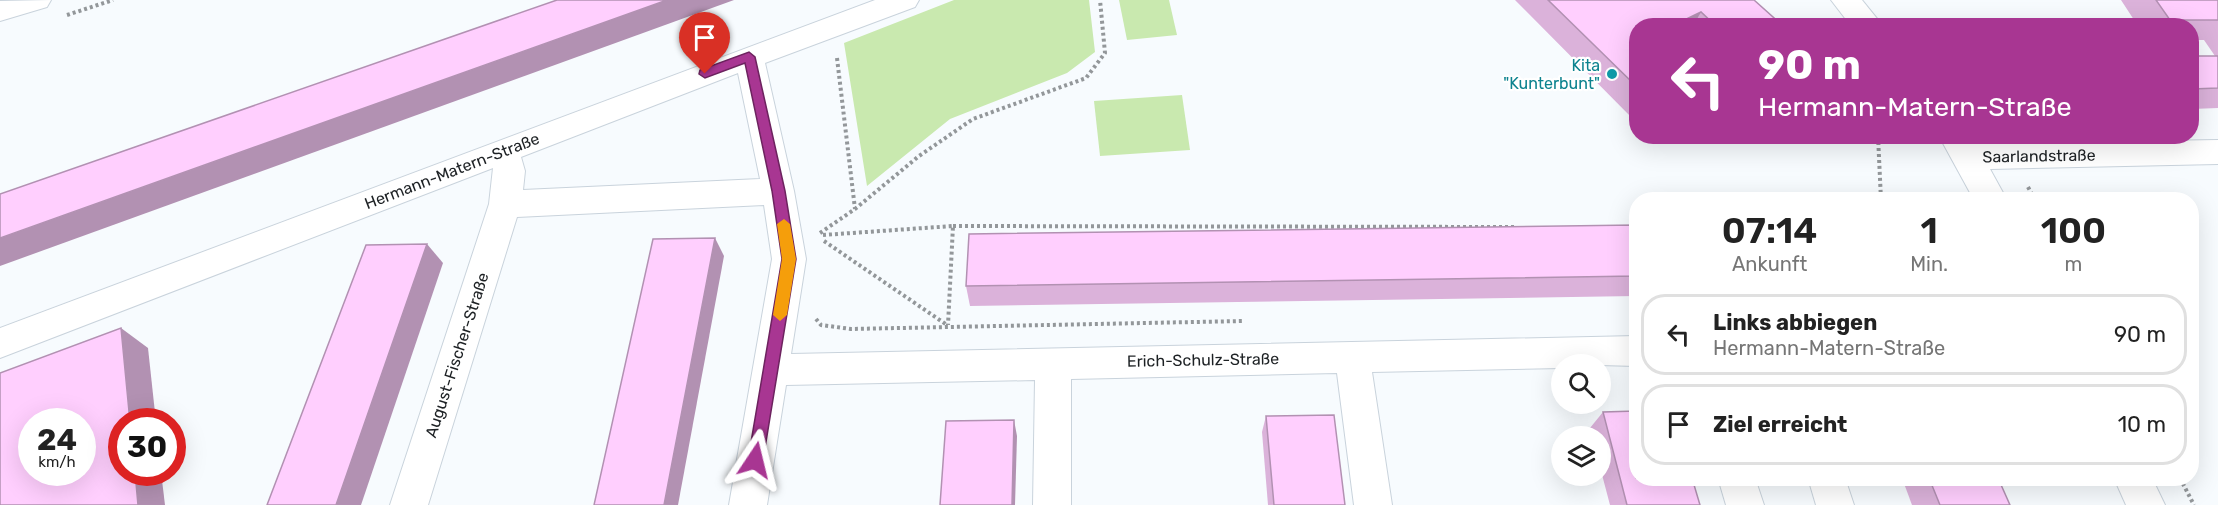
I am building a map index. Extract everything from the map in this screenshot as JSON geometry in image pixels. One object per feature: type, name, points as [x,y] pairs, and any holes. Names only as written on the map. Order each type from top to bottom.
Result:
[{"type":"street","points":[[0,11],[37,0]]},
{"type":"street","name":"Hermann-Matern-Straße","points":[[0,343],[749,57],[906,0]]},
{"type":"street","points":[[1845,0],[1862,18]]},
{"type":"street","points":[[748,505],[789,259],[778,191],[749,57]]},
{"type":"street","points":[[1961,147],[1986,192]]},
{"type":"street","name":"Saarlandstraße","points":[[1961,147],[2218,152]]},
{"type":"street","name":"August-Fischer-Straße","points":[[409,505],[505,204],[509,171],[504,151]]},
{"type":"street","points":[[505,204],[778,191]]},
{"type":"street","name":"Erich-Schulz-Straße","points":[[770,370],[1629,351]]},
{"type":"street","points":[[1353,357],[1373,505]]},
{"type":"street","points":[[1052,505],[1053,364]]},
{"type":"street","points":[[1739,486],[1745,505]]},
{"type":"street","points":[[1829,486],[1835,505]]},
{"type":"street","points":[[2136,486],[2146,505]]},
{"type":"path","points":[[816,236],[855,209],[919,156],[973,119],[1086,78],[1105,53],[1100,0]]},
{"type":"path","points":[[836,49],[855,209]]},
{"type":"path","points":[[1878,144],[1881,192]]},
{"type":"path","points":[[814,224],[816,236],[948,325]]},
{"type":"path","points":[[816,236],[953,226],[1526,227]]},
{"type":"path","points":[[948,325],[953,226]]},
{"type":"path","points":[[811,313],[821,325],[851,329],[948,325]]},
{"type":"path","points":[[2184,486],[2194,505]]},
{"type":"green space","points":[[954,0],[1089,0],[1095,52],[1067,73],[950,119],[867,186],[844,43]]},
{"type":"green space","points":[[1119,0],[1169,0],[1177,35],[1127,40]]},
{"type":"green space","points":[[1182,95],[1190,150],[1100,156],[1094,101]]},
{"type":"building","points":[[557,0],[667,0],[0,238],[0,194]]},
{"type":"building","points":[[1548,0],[1754,0],[1774,18],[1707,18],[1701,12],[1689,18],[1629,18],[1629,79]]},
{"type":"building","points":[[2156,0],[2218,0],[2218,20],[2169,18]]},
{"type":"building","points":[[2199,56],[2218,56],[2218,88],[2199,89]]},
{"type":"building","points":[[1629,225],[1629,276],[966,286],[969,234]]},
{"type":"building","points":[[715,238],[664,505],[594,505],[653,239]]},
{"type":"building","points":[[427,244],[336,505],[267,505],[366,245]]},
{"type":"building","points":[[121,328],[129,408],[108,408],[108,486],[136,486],[138,505],[0,505],[0,373]]},
{"type":"building","points":[[1629,411],[1629,486],[1694,486],[1700,505],[1627,505],[1611,443],[1611,426],[1607,426],[1604,414]]},
{"type":"building","points":[[1334,415],[1345,505],[1274,505],[1266,416]]},
{"type":"building","points":[[1014,420],[1012,505],[940,505],[946,421]]},
{"type":"building","points":[[1932,486],[2002,486],[2010,505],[1940,505]]},
{"type":"slow traffic","points":[[780,315],[789,259],[784,224]]},
{"type":"place","name":"Kita \"Kunterbunt\"","points":[[1612,74]]},
{"type":"route","points":[[705,74],[749,57],[778,191],[789,259],[755,460]]}]
